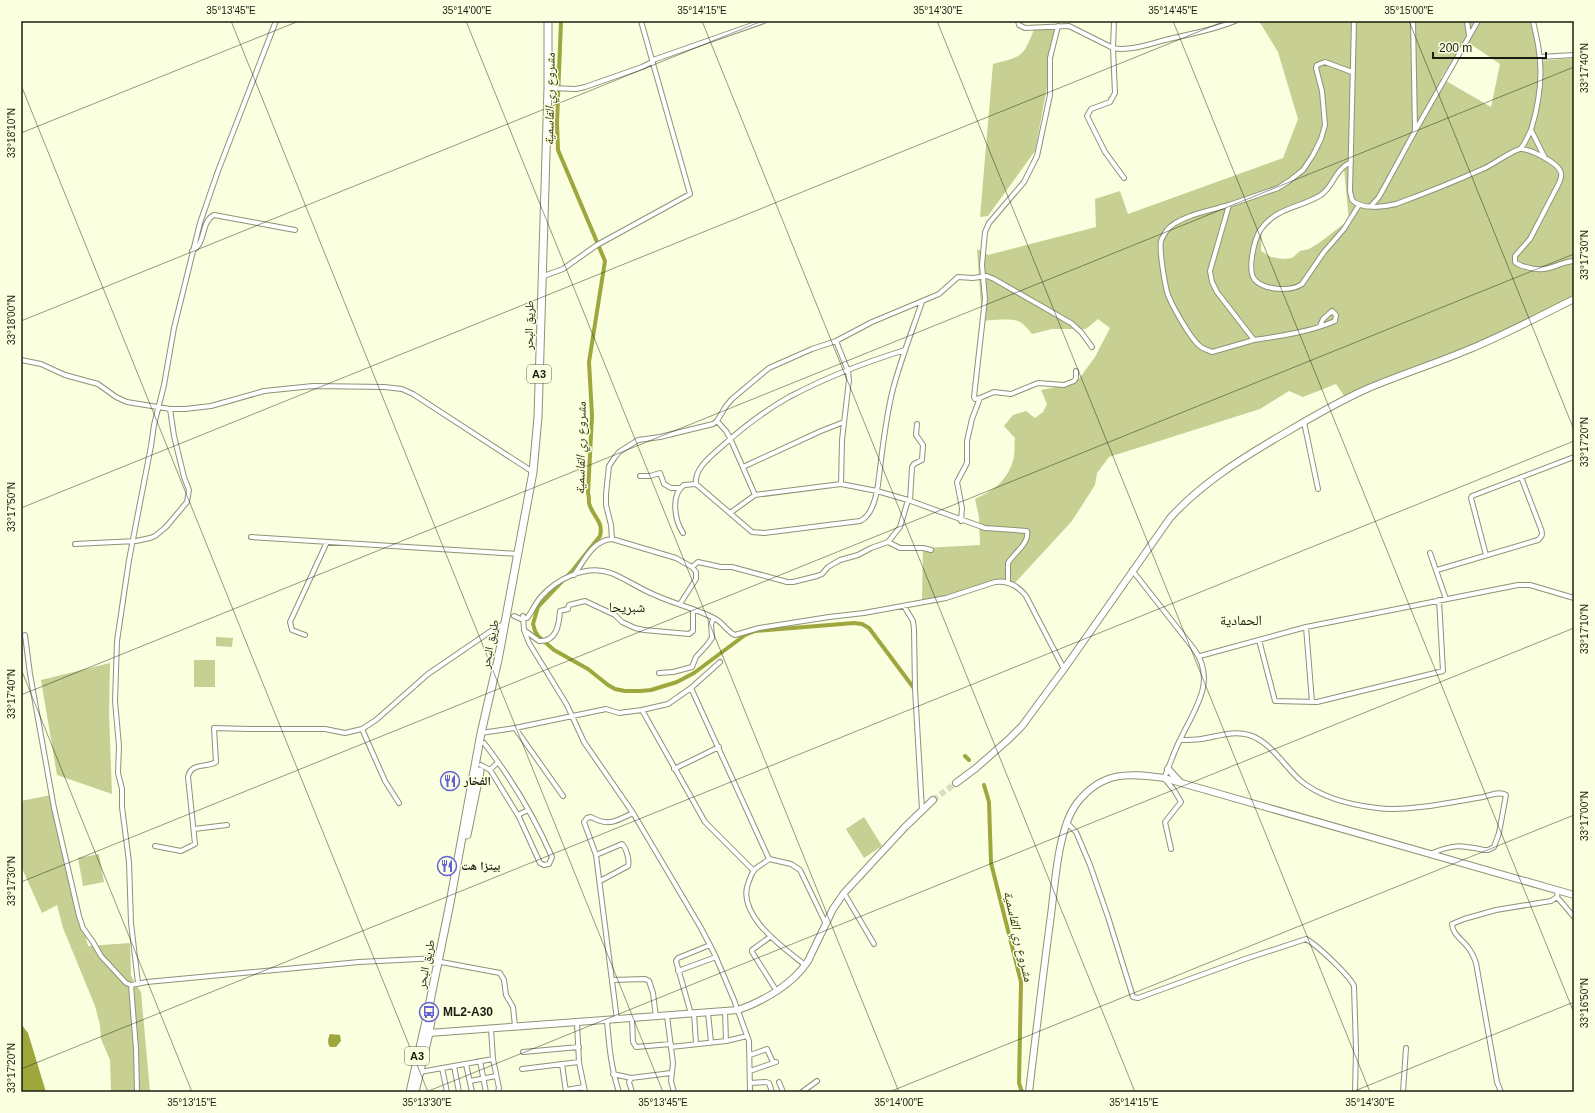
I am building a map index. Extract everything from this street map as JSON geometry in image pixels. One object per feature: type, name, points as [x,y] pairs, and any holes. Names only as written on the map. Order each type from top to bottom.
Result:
[{"type":"highway","name":"طريق البحر","points":[[480,761],[485,721],[505,624],[510,616],[518,554],[533,472],[538,417],[541,277],[548,88],[548,21]]},
{"type":"highway","name":"طريق البحر","points":[[415,1092],[475,782],[484,743],[483,733]]},
{"type":"highway","name":"طريق البحر","points":[[410,1092],[426,1032]]},
{"type":"main road","points":[[956,783],[976,768],[1022,726],[1064,669],[1132,570],[1170,518],[1183,503],[1228,468],[1304,422],[1368,388],[1476,346],[1574,299]]},
{"type":"main road","points":[[1168,769],[1181,783]]},
{"type":"main road","points":[[1029,1092],[1055,884],[1067,823],[1072,810],[1083,796],[1101,782],[1112,777],[1134,775],[1164,778],[1430,854],[1558,894],[1574,895]]},
{"type":"main road","points":[[426,1032],[491,1029],[515,1026],[708,1013],[738,1010],[760,1001],[794,977],[805,965],[844,893],[933,800]]},
{"type":"street","points":[[138,984],[131,923],[131,895],[122,796],[118,773],[119,746],[115,690],[117,641],[154,425],[165,381],[174,328],[192,250],[218,171],[276,21]]},
{"type":"street","points":[[541,277],[563,268],[597,245],[690,194],[641,21]]},
{"type":"street","points":[[548,88],[576,89],[584,87],[642,67],[653,60],[764,21]]},
{"type":"street","points":[[1018,21],[1020,25],[1025,28],[1058,26],[1073,27],[1112,48],[1118,49],[1135,47],[1202,32],[1221,27],[1235,21]]},
{"type":"street","points":[[1114,21],[1112,48],[1115,93],[1110,102],[1091,109],[1087,116],[1106,152],[1124,178]]},
{"type":"street","points":[[1354,21],[1352,72],[1352,162],[1350,196],[1359,205],[1384,207],[1404,201],[1485,168],[1520,149],[1531,130],[1540,92],[1540,58],[1533,21]]},
{"type":"street","points":[[1413,21],[1415,131]]},
{"type":"street","points":[[1467,21],[1469,37]]},
{"type":"street","points":[[1371,206],[1379,197],[1478,21]]},
{"type":"street","points":[[1058,26],[1050,58],[1050,94],[1037,156],[1024,182],[989,223],[985,232],[982,248],[985,299],[974,398],[980,398],[994,392],[1012,394],[1038,383],[1064,385],[1074,381],[1076,378],[1076,371]]},
{"type":"street","points":[[1540,58],[1574,55]]},
{"type":"street","points":[[1320,326],[1299,332],[1254,340],[1212,352],[1200,347],[1190,333],[1168,294],[1162,259],[1161,241],[1168,230],[1176,222],[1278,188],[1303,170],[1321,139],[1325,125],[1322,91],[1316,68],[1317,66],[1325,62],[1352,72]]},
{"type":"street","points":[[1531,130],[1545,158]]},
{"type":"street","points":[[1520,149],[1527,150],[1545,158],[1559,168],[1561,175],[1560,180],[1530,239],[1515,256],[1515,262],[1536,270],[1547,270],[1574,261]]},
{"type":"street","points":[[1352,162],[1346,164],[1337,173],[1326,191],[1272,217],[1260,230],[1252,250],[1251,273],[1255,281],[1268,287],[1285,290],[1297,288],[1302,284],[1324,252],[1344,229],[1359,205]]},
{"type":"street","points":[[1379,197],[1384,207]]},
{"type":"street","points":[[1229,205],[1210,271],[1212,282],[1217,292],[1254,340]]},
{"type":"street","points":[[192,250],[199,247],[208,220],[214,215],[294,230]]},
{"type":"street","points":[[612,539],[611,525],[606,505],[606,494],[609,466],[620,452],[638,440],[707,426],[718,421],[720,414],[732,399],[769,368],[812,349],[836,341],[872,322],[922,302],[945,290],[958,277],[973,278],[984,276],[994,279],[1071,323],[1081,332],[1092,347]]},
{"type":"street","points":[[640,476],[650,476],[660,473],[664,484],[671,488],[680,488],[684,485],[696,484],[752,532],[759,533],[860,522],[868,516],[877,491],[888,412],[894,383],[922,302]]},
{"type":"street","points":[[836,341],[848,371],[849,380],[844,422],[841,484]]},
{"type":"street","points":[[696,484],[696,473],[730,438],[753,420],[789,397],[848,371],[905,350]]},
{"type":"street","points":[[21,360],[41,364],[65,375],[98,384],[116,397],[127,402],[170,410],[211,406],[264,391],[282,388],[358,386],[402,389],[413,394],[533,472]]},
{"type":"street","points":[[961,521],[962,508],[957,482],[967,463],[968,441],[972,419],[980,398]]},
{"type":"street","points":[[75,544],[141,541],[155,536],[172,521],[189,498],[189,490],[184,477],[173,431],[170,410]]},
{"type":"street","points":[[718,421],[730,438],[755,495]]},
{"type":"street","points":[[743,467],[821,430],[844,422]]},
{"type":"street","points":[[1304,422],[1318,488]]},
{"type":"street","points":[[692,568],[701,562],[722,567],[732,567],[793,582],[822,574],[824,570],[836,562],[858,555],[871,548],[888,542],[900,527],[909,500],[912,467],[914,464],[922,460],[923,445],[916,435],[917,424]]},
{"type":"street","points":[[1486,556],[1471,497],[1574,457]]},
{"type":"street","points":[[1437,570],[1538,540],[1542,537],[1543,534],[1521,477]]},
{"type":"street","points":[[730,513],[755,495],[841,484],[877,491],[909,500],[961,521],[985,528],[1027,531],[1028,537],[1008,563],[1008,582]]},
{"type":"street","points":[[680,488],[674,510],[683,533]]},
{"type":"street","points":[[251,537],[518,554]]},
{"type":"street","points":[[574,575],[600,541],[612,539],[676,558],[692,568],[696,572],[696,579],[680,604]]},
{"type":"street","points":[[305,635],[292,630],[290,622],[327,542]]},
{"type":"street","points":[[888,542],[900,548],[923,548],[931,550]]},
{"type":"street","points":[[1430,553],[1446,599]]},
{"type":"street","points":[[1132,570],[1200,656],[1204,667],[1205,676],[1203,692],[1164,778],[1174,790],[1181,802],[1165,822],[1171,849]]},
{"type":"street","points":[[510,616],[523,618],[529,616],[541,597],[562,579],[589,571],[603,571],[612,573],[654,595],[714,618],[735,635],[751,630],[946,598],[995,582],[1008,582],[1022,591],[1026,596],[1064,669]]},
{"type":"street","points":[[1200,656],[1306,627],[1439,600],[1523,585],[1530,585],[1574,598]]},
{"type":"street","points":[[1259,640],[1275,701],[1312,702],[1443,671],[1439,600]]},
{"type":"street","points":[[524,630],[542,641],[552,637],[558,630],[560,611],[568,609],[569,606],[583,601],[590,602],[612,613],[622,622],[635,628],[689,634],[693,631],[693,609]]},
{"type":"street","points":[[904,606],[913,621],[914,629],[915,689],[922,810]]},
{"type":"street","points":[[523,618],[524,630],[532,648],[567,705],[584,742],[633,813],[701,928],[716,957],[749,1041],[750,1092]]},
{"type":"street","points":[[659,673],[673,672],[692,667],[696,657],[708,645],[712,638],[711,624],[714,618]]},
{"type":"street","points":[[155,846],[181,851],[195,844],[188,773],[199,766],[213,764],[216,762],[214,728],[325,729],[345,733],[362,729],[376,720],[428,674],[491,631],[505,624]]},
{"type":"street","points":[[1306,627],[1312,702]]},
{"type":"street","points":[[25,635],[29,668],[54,808],[79,916],[83,928],[101,956],[126,983],[131,985],[359,962],[440,960],[500,973],[504,980],[506,995],[513,1007],[515,1026]]},
{"type":"street","points":[[483,733],[573,717],[606,709],[619,713],[642,710],[668,704],[691,688],[720,662]]},
{"type":"street","points":[[691,688],[769,859]]},
{"type":"street","points":[[642,710],[705,822],[754,870]]},
{"type":"street","points":[[515,728],[563,796]]},
{"type":"street","points":[[362,729],[385,780],[399,803]]},
{"type":"street","points":[[1180,740],[1202,739],[1238,733],[1253,736],[1273,752],[1311,788],[1338,800],[1365,806],[1379,808],[1402,808],[1467,800],[1503,793],[1506,795],[1501,826],[1494,847],[1484,850],[1464,846],[1449,846],[1430,854]]},
{"type":"street","points":[[480,761],[490,770],[518,815],[540,862],[544,865],[549,864],[552,857],[528,810],[498,762],[484,743]]},
{"type":"street","points":[[674,769],[719,747]]},
{"type":"street","points":[[490,770],[498,762]]},
{"type":"street","points":[[518,815],[528,810]]},
{"type":"street","points":[[617,1020],[596,855],[584,822],[591,817],[603,823],[611,823],[633,813]]},
{"type":"street","points":[[1067,823],[1076,832],[1090,865],[1108,916],[1133,997],[1144,996],[1245,959],[1306,939],[1350,978],[1354,986],[1356,1049],[1355,1092]]},
{"type":"street","points":[[194,829],[227,825]]},
{"type":"street","points":[[596,855],[622,844],[629,862],[628,866],[600,880]]},
{"type":"street","points":[[805,965],[770,937],[756,919],[746,896],[746,887],[754,870],[769,859],[790,864],[800,870],[826,925]]},
{"type":"street","points":[[844,893],[874,944]]},
{"type":"street","points":[[1501,1092],[1497,1082],[1476,963],[1468,946],[1454,933],[1452,924],[1473,916],[1517,906],[1551,901],[1558,894],[1574,917]]},
{"type":"street","points":[[770,937],[752,950],[752,952],[776,990]]},
{"type":"street","points":[[696,1044],[692,1014],[676,961],[678,958],[710,945]]},
{"type":"street","points":[[678,971],[716,957]]},
{"type":"street","points":[[612,980],[645,979],[649,981],[653,993],[656,1017]]},
{"type":"street","points":[[131,985],[136,1049],[137,1092]]},
{"type":"street","points":[[725,1011],[726,1041]]},
{"type":"street","points":[[708,1013],[711,1042]]},
{"type":"street","points":[[667,1016],[673,1063],[671,1081],[674,1092]]},
{"type":"street","points":[[632,1019],[633,1042],[636,1047],[726,1041],[746,1036]]},
{"type":"street","points":[[607,1021],[613,1074],[619,1092]]},
{"type":"street","points":[[576,1023],[579,1062],[584,1090]]},
{"type":"street","points":[[491,1029],[493,1059],[499,1088],[498,1092]]},
{"type":"street","points":[[522,1052],[579,1047]]},
{"type":"street","points":[[1403,1092],[1406,1048]]},
{"type":"street","points":[[750,1055],[767,1049],[774,1061],[750,1071]]},
{"type":"street","points":[[420,1072],[493,1059]]},
{"type":"street","points":[[480,1061],[486,1092]]},
{"type":"street","points":[[522,1069],[579,1062]]},
{"type":"street","points":[[466,1064],[472,1092]]},
{"type":"street","points":[[562,1064],[566,1091],[584,1090]]},
{"type":"street","points":[[454,1066],[459,1092]]},
{"type":"street","points":[[442,1068],[447,1092]]},
{"type":"street","points":[[613,1074],[631,1078],[671,1073]]},
{"type":"street","points":[[470,1081],[496,1076]]},
{"type":"street","points":[[631,1078],[629,1082],[632,1092]]},
{"type":"street","points":[[802,1092],[817,1081]]},
{"type":"street","points":[[780,1082],[783,1092]]},
{"type":"street","points":[[750,1084],[769,1083],[772,1092]]},
{"type":"shaded area","points":[[1259,21],[1533,21],[1540,61],[1574,58],[1574,300],[1506,332],[1346,399],[1336,384],[1303,397],[1289,391],[1260,409],[1109,457],[1097,473],[1095,485],[1072,521],[1013,585],[1001,581],[964,592],[922,601],[923,548],[980,545],[979,517],[975,499],[995,488],[1005,478],[1012,465],[1014,457],[1015,438],[1004,426],[1013,415],[1026,411],[1035,418],[1043,412],[1047,404],[1041,390],[1076,383],[1095,357],[1110,328],[1098,319],[1086,329],[1052,329],[1032,334],[1018,321],[1005,319],[982,321],[977,249],[988,255],[1096,227],[1095,199],[1120,191],[1128,214],[1283,158],[1298,119],[1278,52]],"holes":[[[1466,41],[1500,64],[1491,107],[1441,78]],[[1344,169],[1349,220],[1319,243],[1309,249],[1300,251],[1292,258],[1283,259],[1271,257],[1261,251],[1262,225],[1265,220],[1314,199],[1325,191]]]},
{"type":"shaded area","points":[[1059,24],[1035,151],[988,216],[980,217],[993,64],[1017,57],[1021,54],[1025,50],[1035,27]]},
{"type":"shaded area","points":[[216,637],[233,638],[232,647],[216,646]]},
{"type":"shaded area","points":[[194,660],[215,660],[215,687],[194,687]]},
{"type":"shaded area","points":[[110,663],[109,713],[112,794],[57,775],[41,680]]},
{"type":"shaded area","points":[[51,795],[88,946],[130,943],[131,976],[141,992],[150,1092],[111,1092],[110,1060],[101,1039],[100,1025],[95,1006],[63,928],[57,905],[42,913],[21,866],[21,801]]},
{"type":"shaded area","points":[[864,817],[882,846],[864,858],[846,829]]},
{"type":"shaded area","points":[[99,854],[104,882],[83,886],[78,858]]},
{"type":"shaded area","points":[[21,1024],[28,1033],[46,1092],[21,1092]]},
{"type":"shaded area","points":[[330,1034],[340,1035],[341,1041],[336,1047],[330,1047],[329,1045],[328,1040]]},
{"type":"waterway","name":"مشروع ري القاسمية","points":[[561,21],[557,123],[558,150],[605,261],[589,362],[592,416],[588,493],[590,508],[599,522],[601,531],[600,536],[573,570],[538,607],[533,624],[535,631],[538,636],[554,650],[588,669],[608,685],[615,689],[625,691],[640,691],[651,690],[677,682],[694,673],[745,635],[755,631],[854,623],[862,624],[869,628],[913,687]]},
{"type":"waterway","name":"مشروع ري القاسمية","points":[[965,756],[969,760]]},
{"type":"waterway","name":"مشروع ري القاسمية","points":[[984,785],[989,802],[991,863],[1021,982],[1019,1083],[1022,1092]]},
{"type":"tunnel","points":[[933,800],[956,783]]},
{"type":"place","name":"الفخار","points":[[450,781]]},
{"type":"place","name":"بيتزا هت","points":[[447,866]]},
{"type":"place","name":"ML2-A30","points":[[429,1012]]},
{"type":"district","name":"شبريحا","points":[[627,607]]},
{"type":"district","name":"الحمادية","points":[[1241,620]]}]
